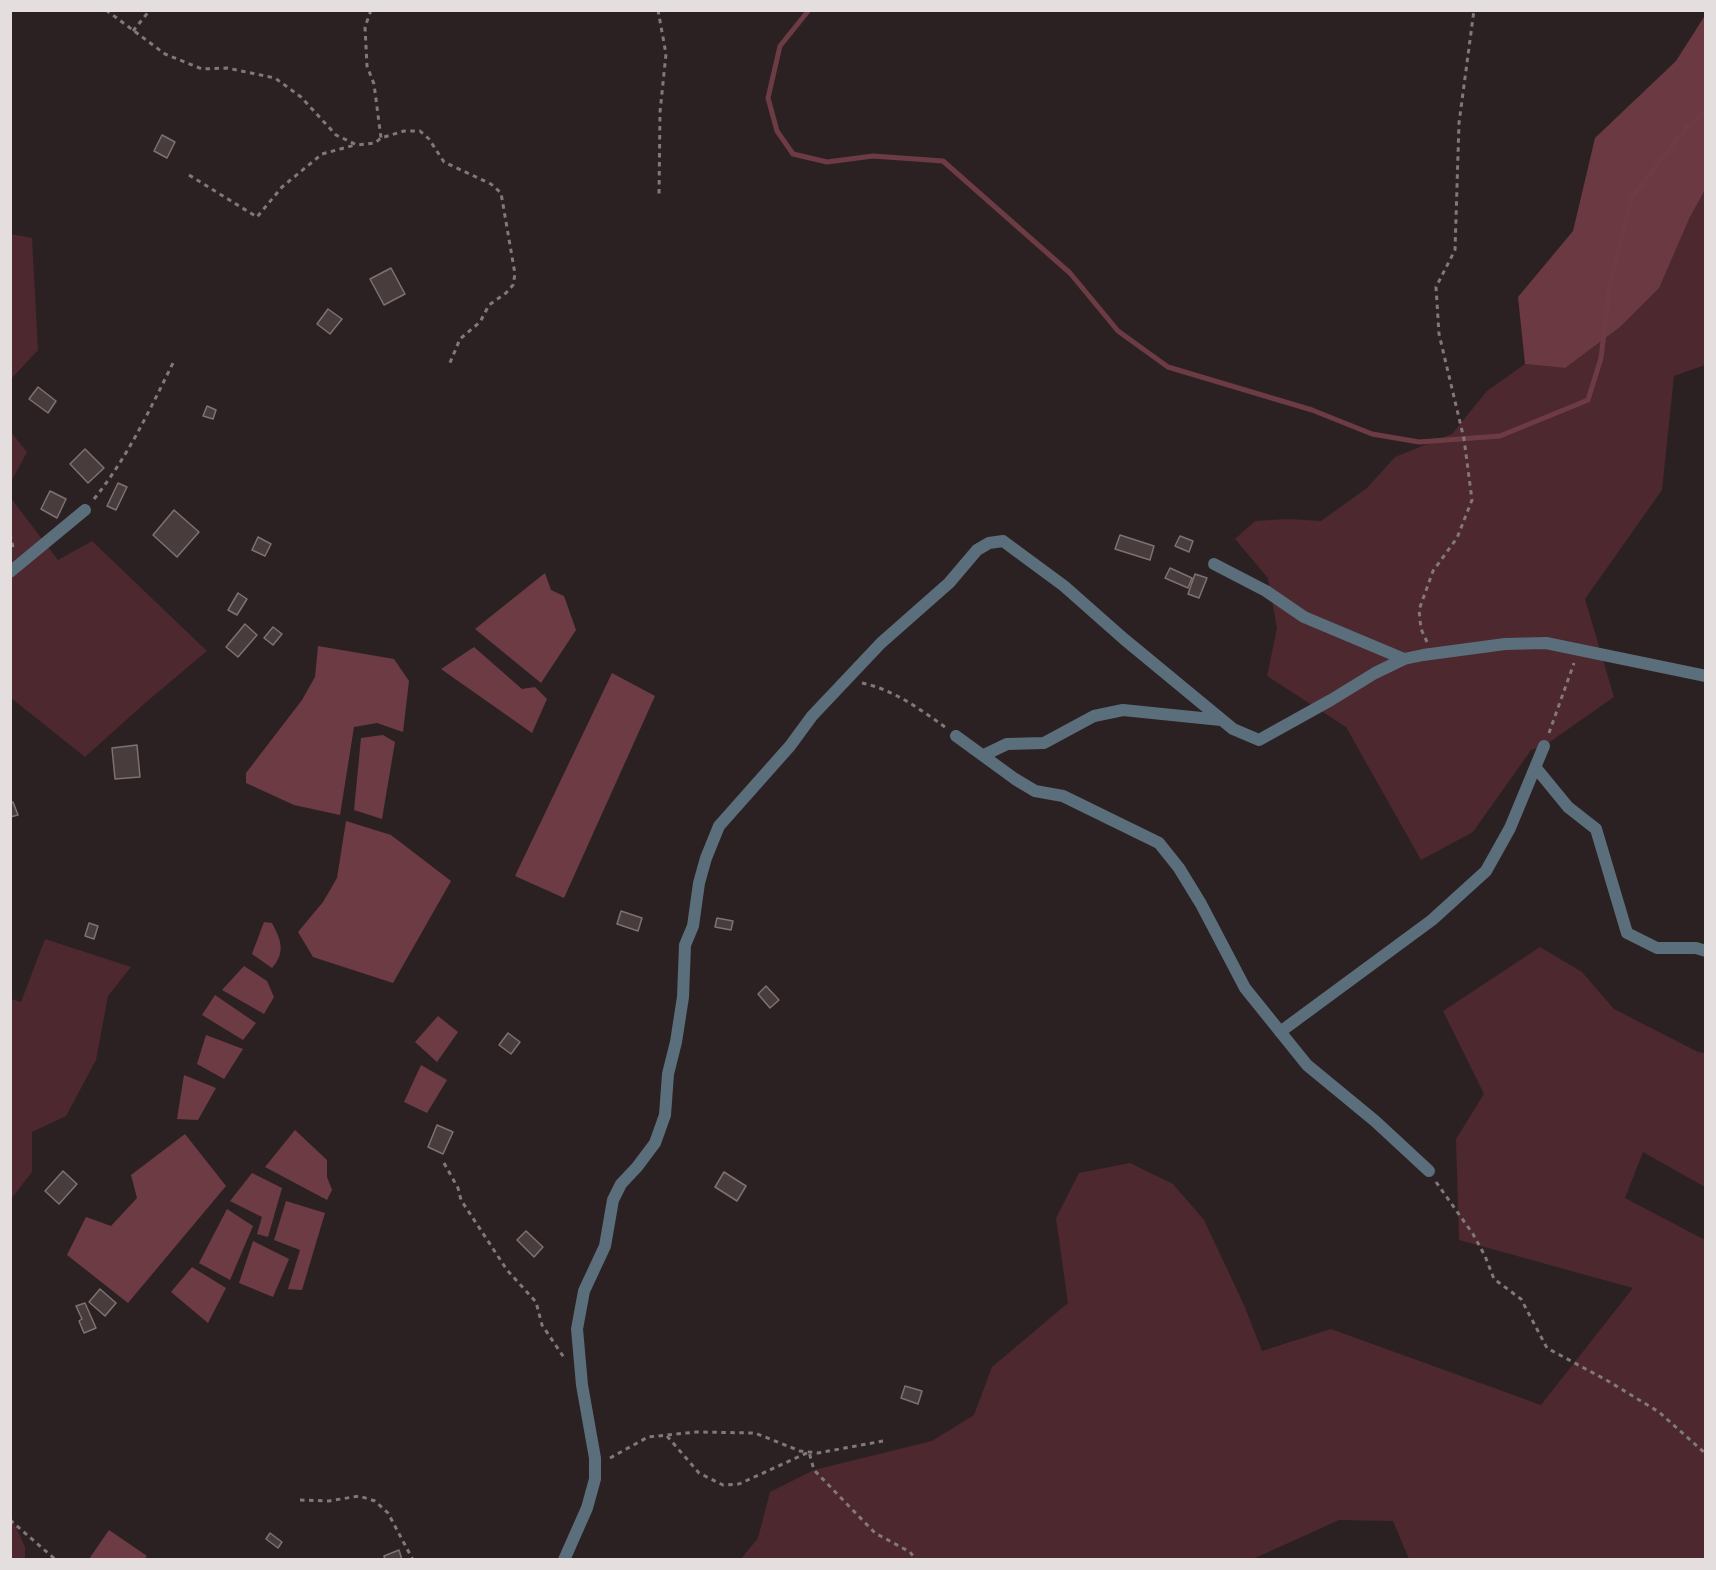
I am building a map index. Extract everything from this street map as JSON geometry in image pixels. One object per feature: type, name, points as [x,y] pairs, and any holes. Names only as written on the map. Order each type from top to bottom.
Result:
[{"type":"street","points":[[10,572],[85,510]]},
{"type":"street","points":[[564,1560],[587,1508],[595,1479],[577,1329],[584,1291],[605,1246],[614,1200],[621,1184],[638,1167],[655,1143],[665,1115],[668,1074],[683,997],[685,945],[693,926],[699,883],[706,858],[719,826],[847,679],[881,643],[949,583],[977,550],[989,543],[1003,540],[1064,586],[1233,729],[1259,740],[1286,727],[1375,673],[1404,659],[1432,654],[1505,644],[1546,643],[1706,676]]},
{"type":"street","points":[[1214,564],[1266,591],[1304,617],[1404,659]]},
{"type":"street","points":[[984,755],[1007,744],[1044,743],[1094,716],[1123,710],[1222,720]]},
{"type":"street","points":[[956,736],[1035,791],[1063,796],[1159,843],[1179,868],[1201,904],[1245,988],[1307,1065],[1375,1121],[1429,1170]]},
{"type":"street","points":[[1280,1032],[1432,920],[1486,870],[1510,828],[1544,746]]},
{"type":"street","points":[[1536,768],[1568,807],[1596,829],[1627,933],[1657,948],[1696,948],[1706,951]]},
{"type":"path","points":[[106,10],[165,54],[202,69],[227,68],[275,78],[301,97],[336,135],[357,145]]},
{"type":"path","points":[[133,31],[150,10]]},
{"type":"path","points":[[371,10],[365,27],[367,66],[374,84],[381,138]]},
{"type":"path","points":[[658,10],[666,54],[660,112],[659,197]]},
{"type":"path","points":[[1432,654],[1421,629],[1419,610],[1433,571],[1457,538],[1472,500],[1464,438],[1439,334],[1436,287],[1455,249],[1459,123],[1474,10]]},
{"type":"path","points":[[189,175],[257,217],[282,187],[322,154],[375,143],[381,138],[404,131],[420,131],[429,139],[444,162],[491,184],[501,194],[515,274],[513,285],[489,305],[480,322],[460,339],[449,364]]},
{"type":"path","points":[[85,510],[113,476],[138,434],[174,361]]},
{"type":"path","points":[[1544,746],[1579,651]]},
{"type":"path","points":[[847,679],[877,686],[925,713],[956,736]]},
{"type":"path","points":[[444,1162],[458,1188],[461,1200],[507,1270],[536,1302],[542,1325],[582,1385]]},
{"type":"path","points":[[1429,1170],[1473,1233],[1494,1279],[1521,1299],[1547,1348],[1659,1412],[1706,1454]]},
{"type":"path","points":[[595,1466],[648,1437],[696,1432],[755,1433],[800,1451],[818,1453],[883,1442]]},
{"type":"path","points":[[667,1436],[699,1473],[723,1485],[739,1484],[808,1452]]},
{"type":"path","points":[[808,1452],[814,1470],[875,1533],[910,1552],[916,1560]]},
{"type":"path","points":[[300,1500],[329,1501],[359,1496],[375,1501],[388,1513],[413,1560]]},
{"type":"path","points":[[10,1520],[56,1560]]},
{"type":"shaded area","points":[[1704,11],[1705,190],[1689,219],[1659,288],[1620,327],[1565,368],[1525,364],[1518,297],[1573,231],[1595,138],[1676,61],[1704,17]]},
{"type":"shaded area","points":[[1705,190],[1705,365],[1674,376],[1662,490],[1585,599],[1614,697],[1544,746],[1531,750],[1473,832],[1421,860],[1346,727],[1267,676],[1277,628],[1268,578],[1235,539],[1255,521],[1288,519],[1321,521],[1367,488],[1395,457],[1452,434],[1487,391],[1525,364],[1565,368],[1689,219]]},
{"type":"shaded area","points":[[11,234],[32,238],[38,350],[11,379]]},
{"type":"shaded area","points":[[11,432],[27,452],[11,482]]},
{"type":"shaded area","points":[[10,497],[58,560],[92,541],[207,651],[85,757],[11,698]]},
{"type":"shaded area","points":[[545,573],[551,590],[564,596],[576,630],[541,683],[475,629]]},
{"type":"shaded area","points":[[318,646],[394,659],[409,681],[403,732],[377,723],[354,727],[340,815],[294,805],[246,783],[246,773],[302,700],[315,677]]},
{"type":"shaded area","points":[[474,647],[522,689],[535,687],[547,699],[532,733],[441,669]]},
{"type":"shaded area","points":[[612,673],[655,696],[564,898],[515,876]]},
{"type":"shaded area","points":[[383,735],[395,742],[382,819],[354,810],[361,738]]},
{"type":"shaded area","points":[[346,821],[391,835],[451,881],[393,983],[313,957],[298,932],[323,902],[337,878]]},
{"type":"shaded area","points":[[264,922],[272,923],[281,946],[279,957],[272,968],[252,954]]},
{"type":"shaded area","points":[[45,939],[131,967],[108,996],[96,1060],[66,1116],[32,1132],[32,1172],[11,1199],[11,999],[21,1002]]},
{"type":"shaded area","points":[[1540,947],[1582,972],[1614,1009],[1698,1052],[1705,1053],[1705,1187],[1643,1152],[1625,1198],[1705,1240],[1705,1559],[1409,1559],[1393,1521],[1339,1520],[1253,1559],[741,1559],[758,1538],[770,1492],[814,1470],[932,1441],[974,1415],[992,1367],[1068,1303],[1056,1218],[1079,1173],[1130,1163],[1173,1184],[1204,1220],[1244,1305],[1262,1351],[1331,1329],[1541,1405],[1633,1288],[1459,1240],[1456,1139],[1484,1094],[1443,1011]]},
{"type":"shaded area","points":[[244,966],[267,981],[274,997],[264,1014],[222,990]]},
{"type":"shaded area","points":[[215,995],[256,1023],[243,1040],[202,1015]]},
{"type":"shaded area","points":[[438,1016],[458,1032],[437,1062],[415,1042]]},
{"type":"shaded area","points":[[206,1035],[243,1049],[224,1079],[197,1064]]},
{"type":"shaded area","points":[[421,1065],[447,1080],[427,1113],[404,1102]]},
{"type":"shaded area","points":[[184,1075],[216,1088],[198,1120],[177,1119]]},
{"type":"shaded area","points":[[295,1130],[327,1160],[327,1177],[332,1190],[327,1200],[265,1167]]},
{"type":"shaded area","points":[[185,1134],[226,1186],[128,1303],[67,1255],[86,1217],[111,1226],[137,1198],[131,1175]]},
{"type":"shaded area","points":[[252,1173],[282,1188],[268,1237],[257,1234],[262,1217],[230,1201]]},
{"type":"shaded area","points":[[286,1201],[325,1213],[302,1290],[288,1289],[300,1250],[274,1240]]},
{"type":"shaded area","points":[[227,1209],[253,1226],[230,1280],[199,1263]]},
{"type":"shaded area","points":[[253,1241],[289,1259],[273,1297],[239,1283]]},
{"type":"shaded area","points":[[192,1267],[226,1288],[208,1323],[171,1292]]},
{"type":"shaded area","points":[[11,1516],[25,1547],[25,1559],[11,1559]]},
{"type":"shaded area","points":[[109,1530],[147,1556],[144,1559],[89,1559]]},
{"type":"building","points":[[162,135],[175,142],[167,158],[154,151]]},
{"type":"building","points":[[391,268],[405,294],[384,305],[370,279]]},
{"type":"building","points":[[328,309],[342,319],[330,334],[317,324]]},
{"type":"building","points":[[38,387],[56,401],[48,413],[29,399]]},
{"type":"building","points":[[207,406],[216,410],[213,419],[203,416]]},
{"type":"building","points":[[85,449],[104,468],[88,483],[70,464]]},
{"type":"building","points":[[118,483],[127,487],[116,510],[107,506]]},
{"type":"building","points":[[50,491],[66,499],[57,518],[41,509]]},
{"type":"building","points":[[174,510],[199,532],[177,557],[153,535]]},
{"type":"building","points":[[1120,535],[1154,546],[1150,560],[1115,549]]},
{"type":"building","points":[[1180,536],[1193,541],[1189,552],[1175,546]]},
{"type":"building","points":[[258,537],[271,544],[265,556],[252,550]]},
{"type":"building","points":[[1170,568],[1192,578],[1188,588],[1165,578]]},
{"type":"building","points":[[1195,574],[1207,578],[1199,598],[1188,594]]},
{"type":"building","points":[[238,593],[247,599],[237,615],[228,610]]},
{"type":"building","points":[[245,624],[257,635],[238,657],[226,647]]},
{"type":"building","points":[[273,627],[282,634],[273,645],[264,638]]},
{"type":"building","points":[[137,745],[140,777],[115,779],[112,748]]},
{"type":"building","points":[[10,802],[13,802],[18,815],[10,817]]},
{"type":"building","points":[[621,911],[642,918],[638,931],[617,924]]},
{"type":"building","points":[[717,918],[733,921],[731,930],[715,927]]},
{"type":"building","points":[[89,923],[98,926],[94,939],[85,936]]},
{"type":"building","points":[[766,986],[779,1000],[770,1008],[758,994]]},
{"type":"building","points":[[508,1033],[520,1042],[511,1054],[499,1045]]},
{"type":"building","points":[[437,1125],[453,1132],[443,1154],[428,1147]]},
{"type":"building","points":[[63,1171],[77,1184],[59,1204],[45,1191]]},
{"type":"building","points":[[724,1172],[746,1186],[737,1201],[715,1187]]},
{"type":"building","points":[[526,1231],[543,1247],[534,1257],[517,1240]]},
{"type":"building","points":[[100,1289],[116,1303],[105,1316],[89,1302]]},
{"type":"building","points":[[85,1303],[96,1328],[84,1333],[79,1321],[82,1319],[76,1306]]},
{"type":"building","points":[[905,1386],[922,1391],[918,1404],[901,1398]]},
{"type":"building","points":[[270,1533],[282,1542],[278,1548],[266,1539]]},
{"type":"building","points":[[399,1550],[402,1560],[385,1560],[384,1556]]},
{"type":"waterway","points":[[809,10],[780,46],[768,98],[777,131],[793,154],[827,162],[873,156],[943,161],[1070,273],[1118,331],[1168,367],[1312,410],[1372,434],[1419,442],[1500,436],[1588,400],[1601,358],[1610,283],[1632,197],[1686,128],[1706,111]]}]
